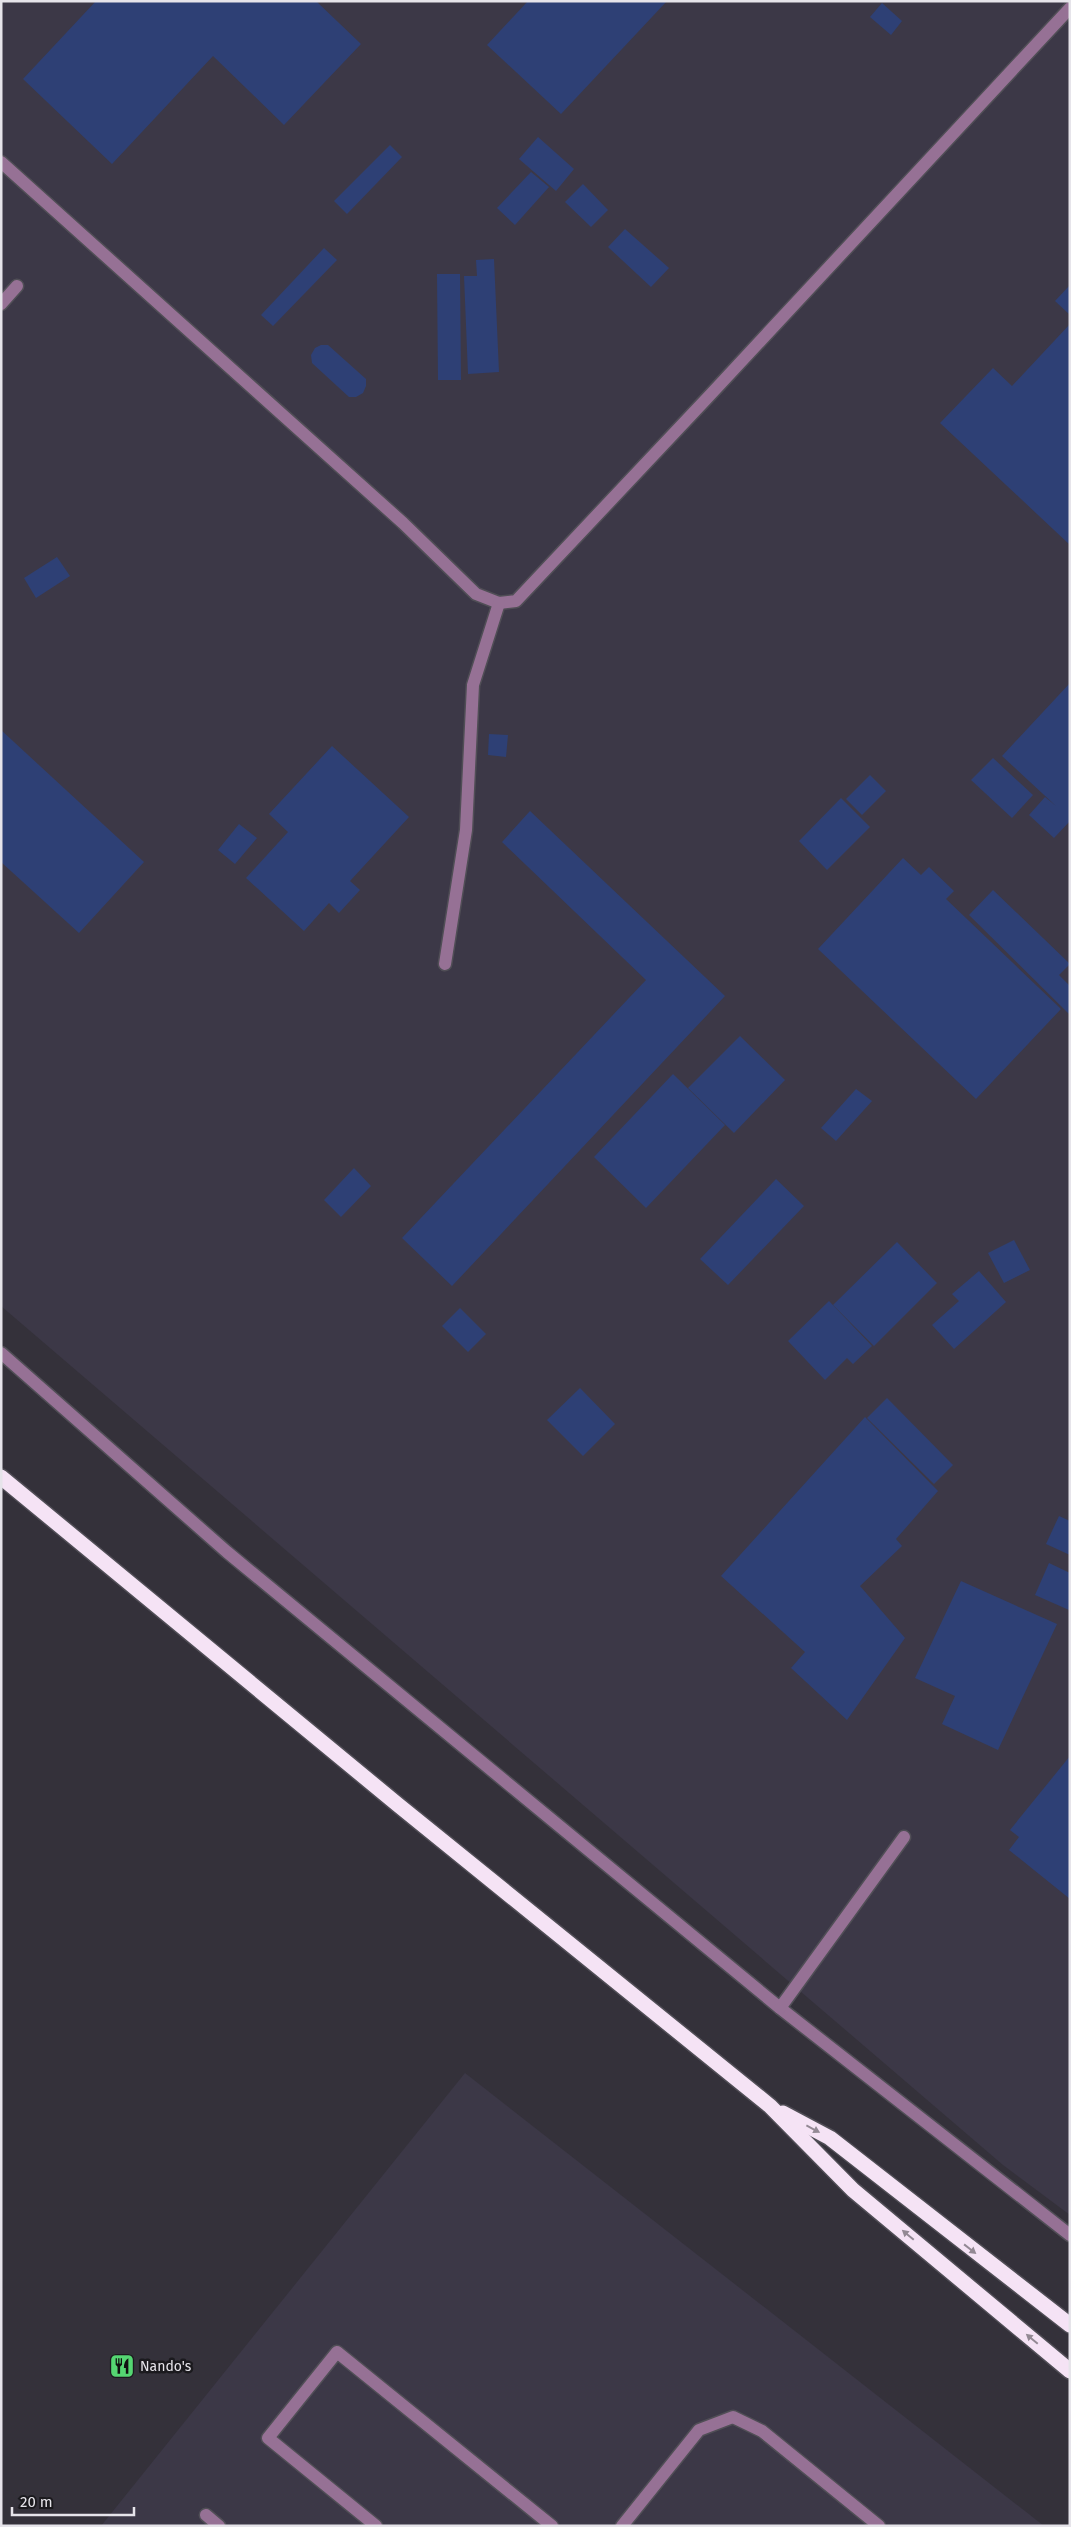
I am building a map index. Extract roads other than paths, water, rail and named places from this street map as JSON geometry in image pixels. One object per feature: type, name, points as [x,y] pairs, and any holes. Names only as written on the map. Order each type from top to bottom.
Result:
[{"type":"highway","points":[[1,1477],[397,1804],[770,2106],[853,2190],[1070,2371]]},
{"type":"highway","points":[[770,2106],[830,2138],[1070,2326]]},
{"type":"street","points":[[1,162],[403,523],[476,594],[499,603],[516,601],[718,387],[1070,8]]},
{"type":"street","points":[[1,304],[17,286]]},
{"type":"street","points":[[445,964],[466,830],[473,685],[499,603]]},
{"type":"street","points":[[1,1353],[227,1552],[780,2008],[1070,2235]]},
{"type":"street","points":[[780,2008],[904,1837]]},
{"type":"street","points":[[376,2526],[268,2438],[337,2352],[552,2526]]},
{"type":"street","points":[[622,2526],[699,2430],[733,2417],[762,2431],[879,2526]]},
{"type":"street","points":[[206,2515],[219,2526]]},
{"type":"place","name":"Nando's","points":[[122,2366]]}]
